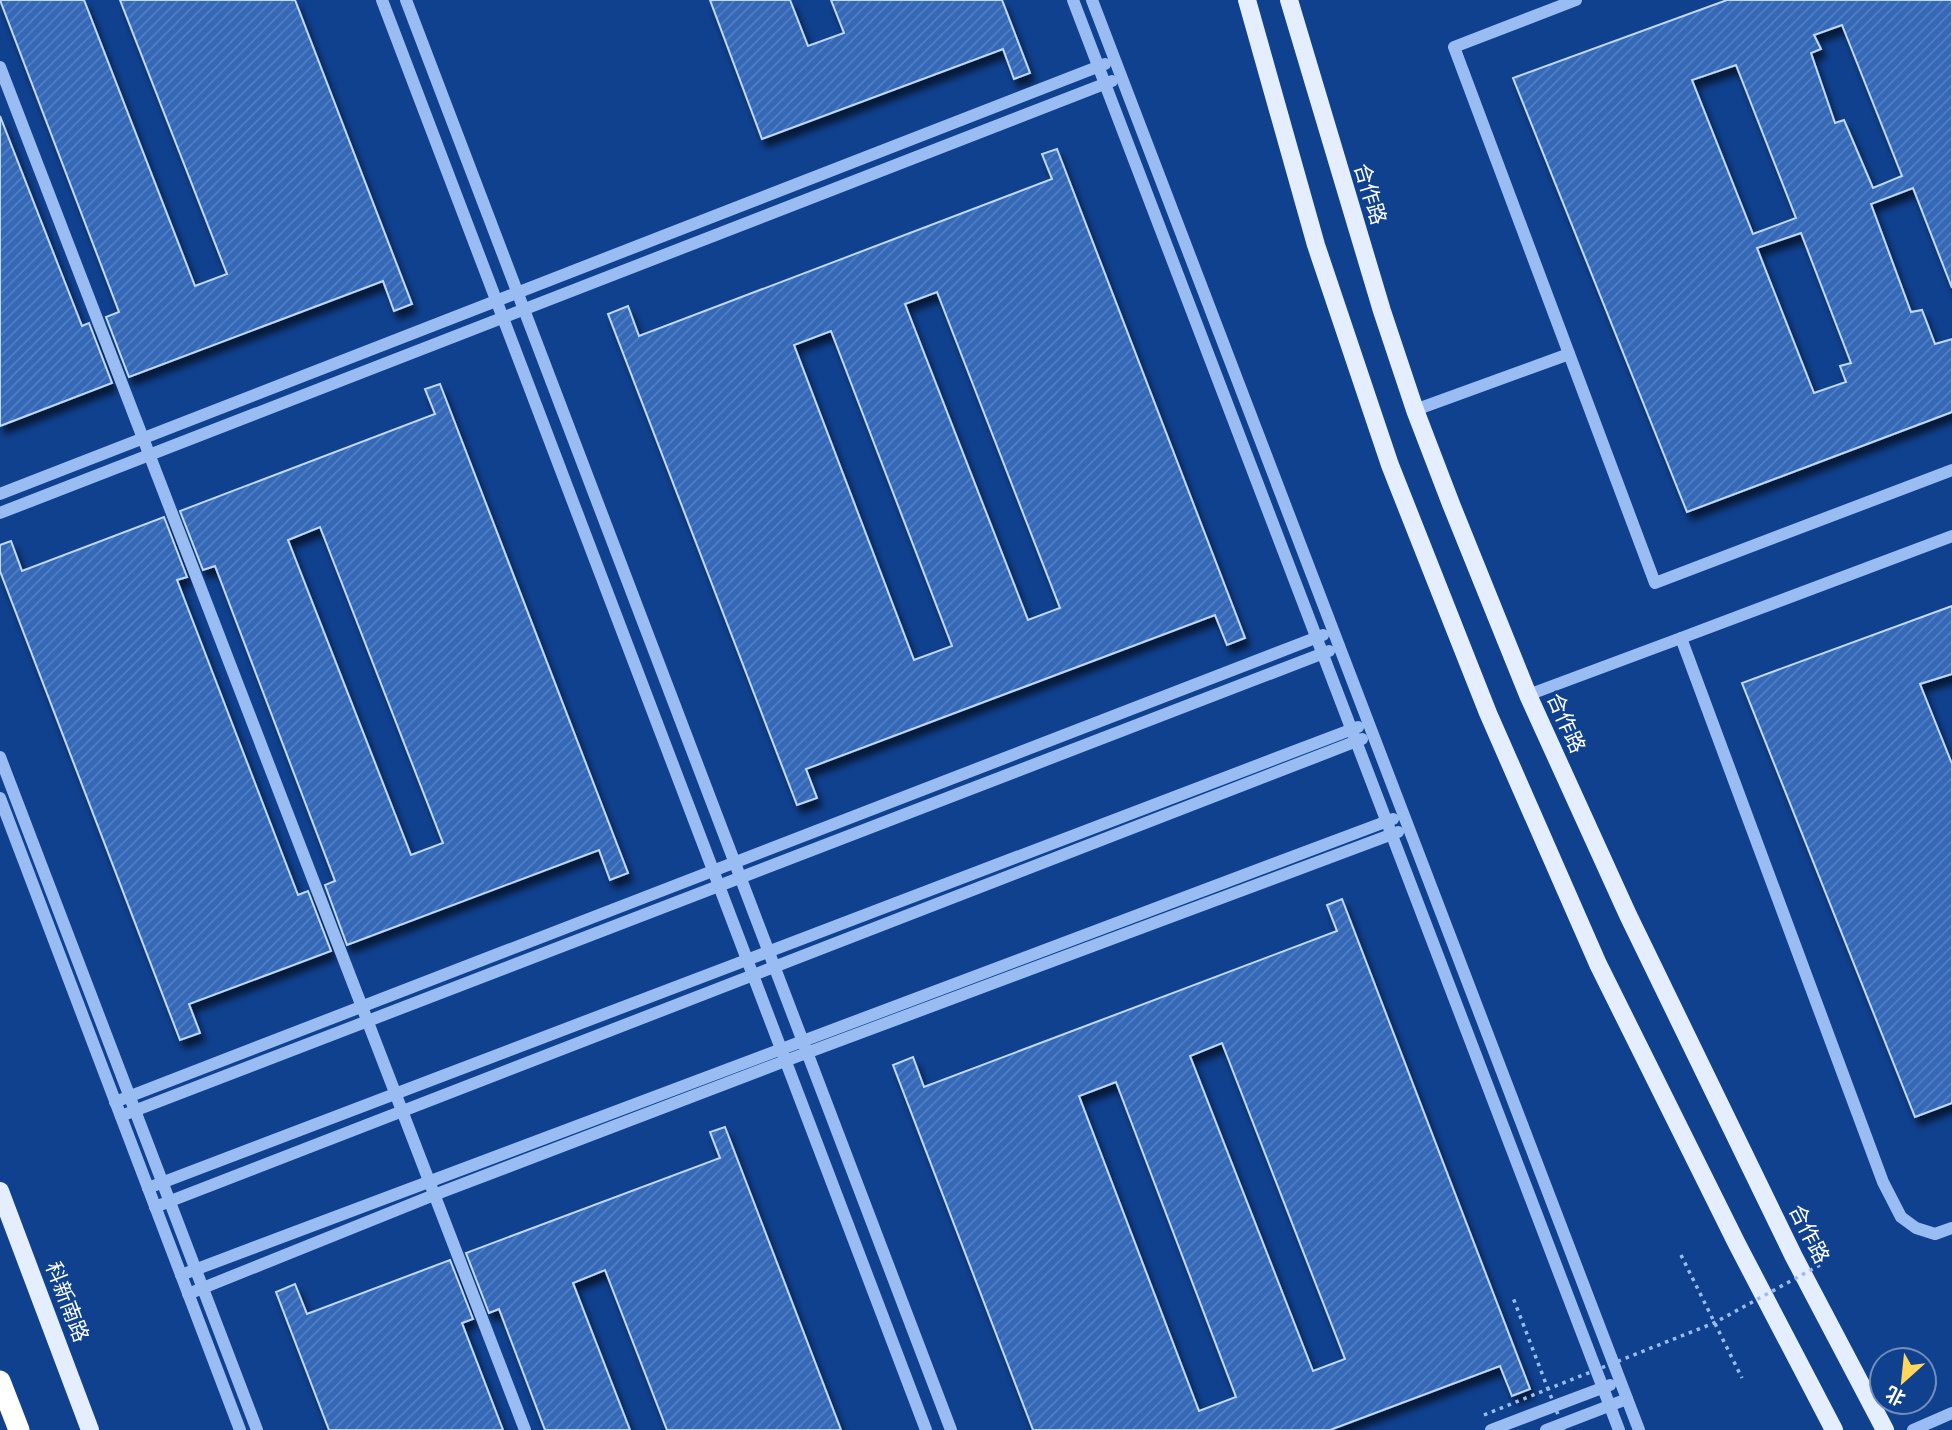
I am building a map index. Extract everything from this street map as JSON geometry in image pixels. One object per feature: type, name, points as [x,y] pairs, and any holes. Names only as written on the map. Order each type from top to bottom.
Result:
[{"type":"highway","points":[[0,1381],[19,1430]]},
{"type":"main road","points":[[1247,0],[1325,271],[1390,465],[1488,713],[1598,964],[1737,1244],[1834,1430]]},
{"type":"main road","name":"合作路","points":[[1290,0],[1378,298],[1415,410],[1528,695],[1628,915],[1770,1208],[1885,1430]]},
{"type":"main road","name":"科新南路","points":[[0,1191],[90,1430]]},
{"type":"street","points":[[382,0],[926,1430]]},
{"type":"street","points":[[406,0],[951,1430]]},
{"type":"street","points":[[1073,0],[1619,1430]]},
{"type":"street","points":[[1092,0],[1639,1430]]},
{"type":"street","points":[[1576,0],[1454,47],[1655,583],[1952,470]]},
{"type":"street","points":[[0,494],[1115,60]]},
{"type":"street","points":[[0,67],[525,1430]]},
{"type":"street","points":[[0,513],[1122,78]]},
{"type":"street","points":[[1415,410],[1569,354]]},
{"type":"street","points":[[1528,695],[1952,536]]},
{"type":"street","points":[[116,1102],[1333,631]]},
{"type":"street","points":[[1681,638],[1883,1182],[1901,1217],[1916,1228],[1935,1234],[1952,1228]]},
{"type":"street","points":[[121,1116],[1339,647]]},
{"type":"street","points":[[155,1207],[775,967],[1371,729]]},
{"type":"street","points":[[148,1188],[769,951],[1354,736]]},
{"type":"street","points":[[0,757],[257,1430]]},
{"type":"street","points":[[0,799],[240,1430]]},
{"type":"street","points":[[1389,828],[1403,815]]},
{"type":"street","points":[[181,1275],[429,1182],[805,1047],[1389,828],[1409,828]]},
{"type":"street","points":[[188,1294],[783,1055]]},
{"type":"street","points":[[1491,1430],[1620,1381]]},
{"type":"street","points":[[1546,1430],[1627,1399]]},
{"type":"street","points":[[1913,1430],[1952,1413]]},
{"type":"path","points":[[1681,1255],[1742,1378]]},
{"type":"path","points":[[1483,1415],[1714,1323],[1820,1265]]},
{"type":"path","points":[[1512,1295],[1564,1430]]},
{"type":"building","points":[[0,0],[84,0],[195,286],[227,274],[120,0],[295,0],[412,304],[394,311],[383,281],[129,377],[106,317],[119,312]]},
{"type":"building","points":[[710,0],[790,0],[808,46],[844,33],[831,0],[1002,0],[1030,73],[1014,79],[1003,49],[762,139]]},
{"type":"building","points":[[1727,0],[1952,0],[1952,288],[1913,188],[1871,204],[1911,312],[1922,310],[1935,344],[1952,339],[1952,412],[1687,512],[1513,78]],"holes":[[[1842,25],[1902,176],[1873,188],[1844,120],[1835,123],[1811,53],[1821,49],[1814,35]],[[1736,65],[1796,218],[1753,234],[1692,80]],[[1801,233],[1851,363],[1840,366],[1846,382],[1814,393],[1757,248]]]},
{"type":"building","points":[[0,116],[82,326],[89,323],[112,383],[0,426]]},
{"type":"building","points":[[1057,149],[1245,638],[1227,645],[1215,615],[806,769],[817,798],[797,805],[608,314],[628,306],[639,336],[1052,179],[1042,154]],"holes":[[[937,292],[1060,608],[1028,620],[905,304]],[[831,331],[952,646],[914,660],[794,345]]]},
{"type":"building","points":[[440,384],[628,873],[610,880],[599,850],[347,945],[325,885],[335,881],[215,566],[203,570],[180,511],[435,414],[425,389]],"holes":[[[320,527],[443,843],[411,855],[288,540]]]},
{"type":"building","points":[[164,517],[187,577],[177,580],[298,895],[308,891],[331,951],[189,1004],[200,1033],[180,1040],[0,571],[0,545],[11,541],[22,571]]},
{"type":"building","points":[[1952,606],[1952,674],[1920,684],[1952,764],[1952,1103],[1915,1117],[1742,683]]},
{"type":"building","points":[[1342,899],[1530,1389],[1512,1396],[1500,1366],[1330,1430],[1033,1430],[893,1065],[913,1057],[924,1087],[1337,931],[1327,905]],"holes":[[[1222,1043],[1345,1359],[1313,1371],[1190,1056]],[[1116,1082],[1236,1397],[1199,1411],[1079,1096]]]},
{"type":"building","points":[[725,1127],[841,1430],[667,1430],[605,1270],[573,1283],[630,1430],[545,1430],[499,1309],[489,1313],[466,1253],[720,1158],[710,1132]]},
{"type":"building","points":[[450,1260],[473,1319],[462,1323],[503,1430],[329,1430],[276,1292],[295,1284],[307,1314]]}]
